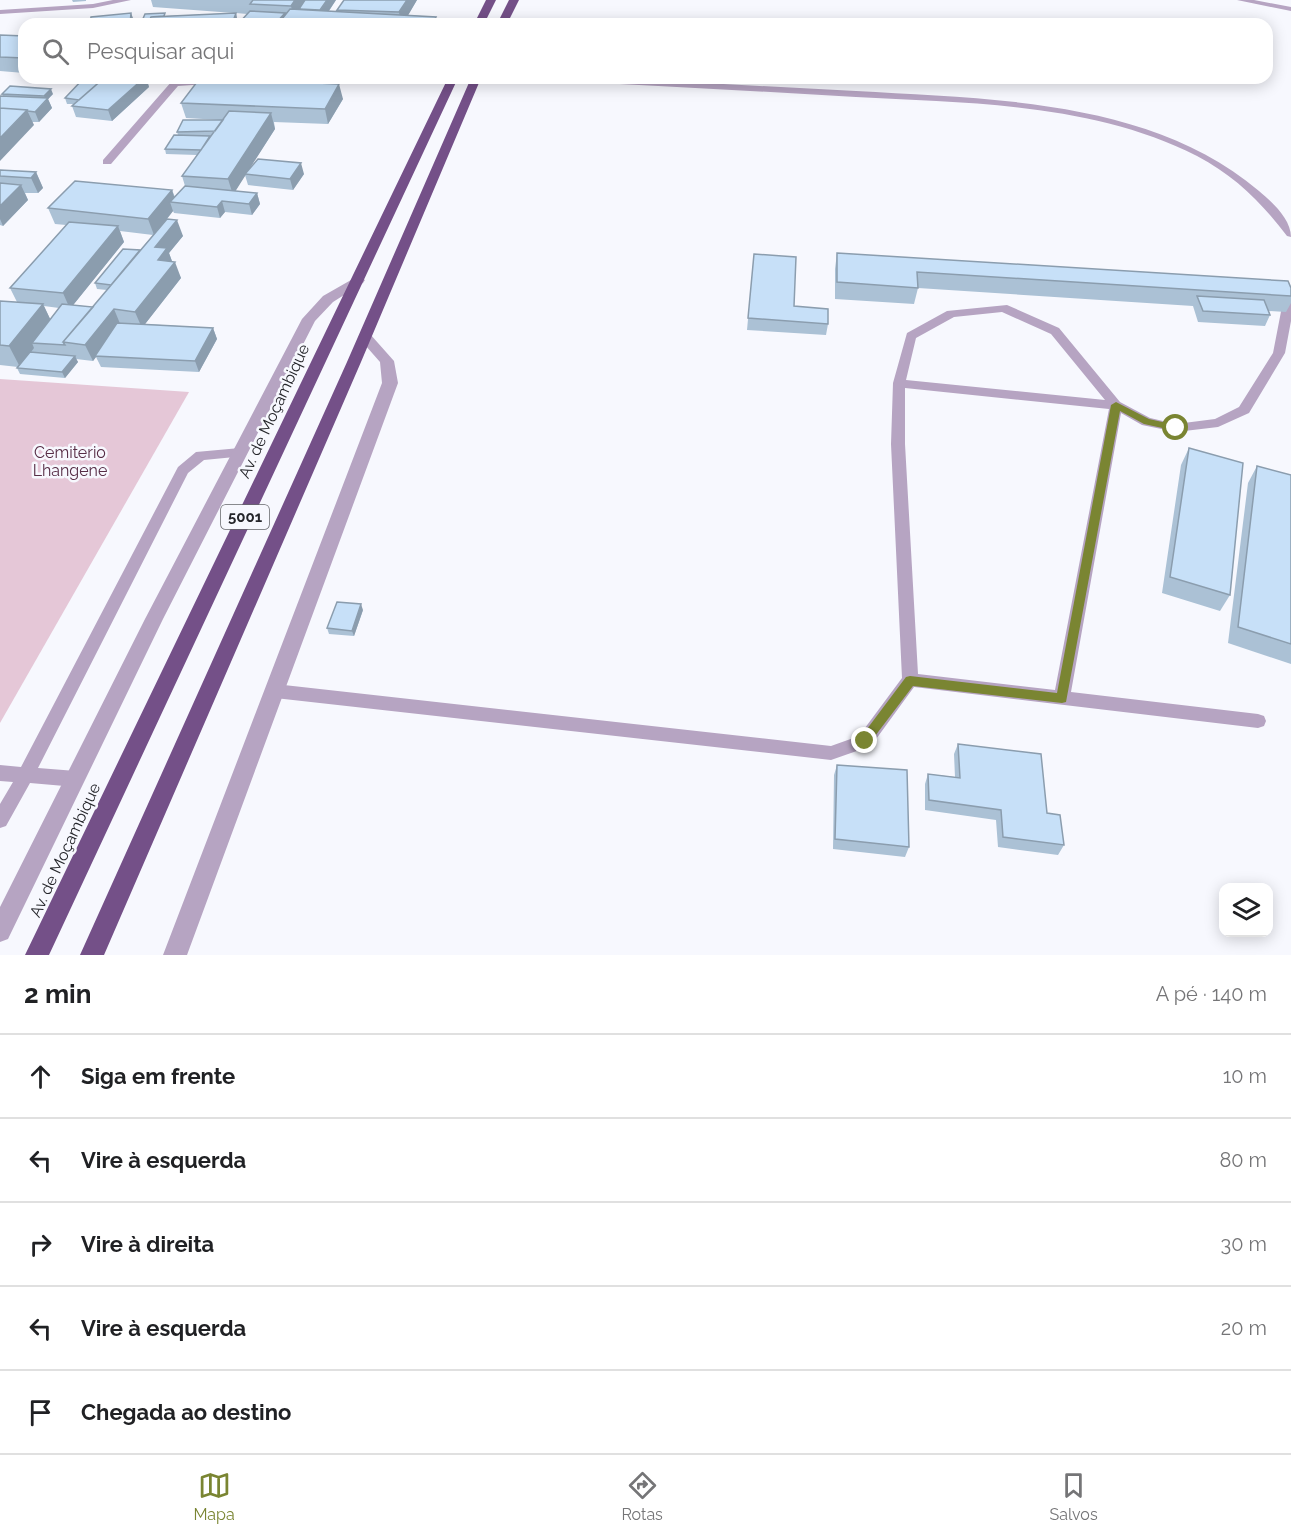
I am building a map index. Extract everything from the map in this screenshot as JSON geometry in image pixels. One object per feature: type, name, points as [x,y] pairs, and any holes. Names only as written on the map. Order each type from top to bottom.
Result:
[{"type":"highway","points":[[482,18],[491,0]]},
{"type":"highway","points":[[505,18],[514,0]]},
{"type":"highway","name":"Av. de Moçambique","points":[[37,955],[450,84]]},
{"type":"highway","name":"5001","points":[[92,955],[365,337],[473,84]]},
{"type":"street","points":[[0,931],[154,619],[309,319],[328,299],[358,280]]},
{"type":"street","points":[[175,955],[390,383],[387,361],[365,337]]},
{"type":"lane","points":[[0,12],[93,6],[127,0]]},
{"type":"lane","points":[[1241,0],[1291,9]]},
{"type":"lane","points":[[106,162],[174,84]]},
{"type":"lane","points":[[672,84],[1002,102],[1064,112],[1124,126],[1177,143],[1250,185],[1279,215],[1291,234]]},
{"type":"lane","points":[[275,692],[831,753],[865,741],[910,680],[898,444],[899,383],[911,336],[951,314],[1003,308],[1055,331],[1116,405],[1147,422],[1176,428],[1218,423],[1244,410],[1279,353],[1291,291]]},
{"type":"lane","points":[[899,383],[1116,405]]},
{"type":"lane","points":[[1062,698],[1116,405]]},
{"type":"lane","points":[[0,820],[183,470],[201,455],[240,453]]},
{"type":"lane","points":[[910,680],[1258,721]]},
{"type":"lane","points":[[0,773],[76,779]]},
{"type":"green space","name":"Cemiterio Lhangene","points":[[0,379],[189,392],[0,723]]},
{"type":"building","points":[[253,0],[295,0],[291,6],[250,4]]},
{"type":"building","points":[[305,0],[327,0],[320,10],[299,9]]},
{"type":"building","points":[[344,0],[407,0],[399,12],[337,10]]},
{"type":"building","points":[[290,9],[436,17],[435,18],[283,18]]},
{"type":"building","points":[[250,11],[285,13],[280,18],[244,18]]},
{"type":"building","points":[[131,13],[131,18],[91,17]]},
{"type":"building","points":[[165,13],[164,16],[143,18],[145,14]]},
{"type":"building","points":[[236,13],[234,18],[151,17]]},
{"type":"building","points":[[0,35],[18,36],[18,58],[0,57]]},
{"type":"building","points":[[78,84],[97,84],[79,100],[65,98]]},
{"type":"building","points":[[97,84],[137,84],[108,110],[72,106]]},
{"type":"building","points":[[195,84],[339,84],[325,109],[181,103]]},
{"type":"building","points":[[10,86],[51,89],[44,96],[2,94]]},
{"type":"building","points":[[0,96],[48,98],[35,112],[0,108]]},
{"type":"building","points":[[0,108],[27,110],[0,138]]},
{"type":"building","points":[[229,111],[271,113],[228,179],[182,176]]},
{"type":"building","points":[[183,120],[223,120],[215,131],[177,132]]},
{"type":"building","points":[[174,135],[210,136],[201,150],[165,149]]},
{"type":"building","points":[[258,159],[301,163],[290,179],[245,174]]},
{"type":"building","points":[[0,170],[36,172],[31,178],[0,176]]},
{"type":"building","points":[[75,181],[172,190],[148,219],[48,208]]},
{"type":"building","points":[[0,183],[21,185],[0,206]]},
{"type":"building","points":[[185,186],[257,193],[249,204],[222,201],[217,207],[170,202]]},
{"type":"building","points":[[167,219],[177,220],[155,247],[167,248],[158,260],[175,262],[135,312],[114,309],[85,345],[63,342]]},
{"type":"building","points":[[69,222],[118,226],[63,293],[10,288]]},
{"type":"building","points":[[123,249],[140,250],[111,285],[95,283]]},
{"type":"building","points":[[837,253],[1288,281],[1291,296],[917,272],[918,288],[837,282]]},
{"type":"building","points":[[754,254],[796,257],[794,306],[828,309],[828,324],[748,318]]},
{"type":"building","points":[[1197,296],[1264,300],[1270,315],[1203,311]]},
{"type":"building","points":[[0,301],[43,304],[9,346],[0,345]]},
{"type":"building","points":[[62,304],[93,307],[63,342],[65,345],[32,343]]},
{"type":"building","points":[[117,323],[213,328],[195,361],[95,356]]},
{"type":"building","points":[[30,352],[75,356],[62,372],[17,368]]},
{"type":"building","points":[[1189,448],[1243,463],[1230,595],[1170,577]]},
{"type":"building","points":[[1257,466],[1291,475],[1291,644],[1238,627]]},
{"type":"building","points":[[337,602],[361,604],[352,631],[327,628]]},
{"type":"building","points":[[958,744],[1041,754],[1047,813],[1060,815],[1064,845],[1003,837],[1001,810],[929,800],[928,774],[960,778]]},
{"type":"building","points":[[837,765],[907,770],[909,847],[835,839]]},
{"type":"route","points":[[865,741],[910,680],[1062,698],[1116,405],[1147,422],[1176,428]]}]
